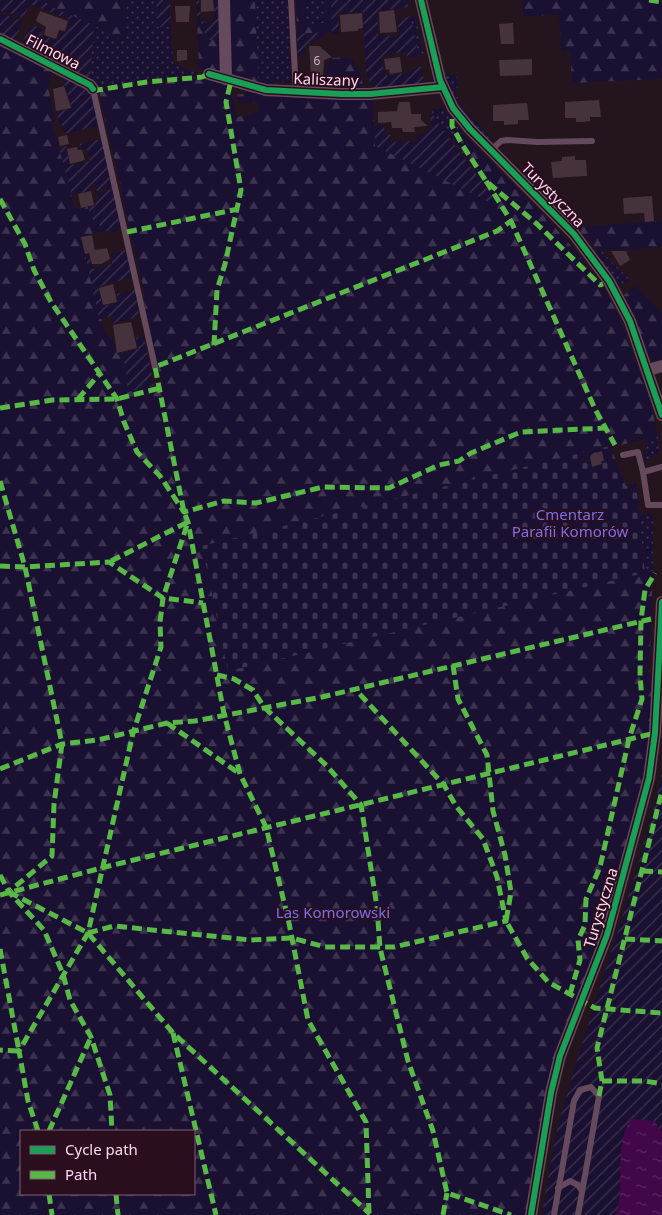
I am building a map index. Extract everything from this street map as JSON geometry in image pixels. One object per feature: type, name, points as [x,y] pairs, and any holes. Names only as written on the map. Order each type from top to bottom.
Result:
[{"type":"street","points":[[224,0],[226,79]]},
{"type":"street","name":"Turystyczna","points":[[421,0],[443,87],[461,119],[574,234],[602,269],[626,312],[648,370],[662,415]]},
{"type":"street","name":"Filmowa","points":[[0,38],[90,85],[93,89]]},
{"type":"street","name":"Kaliszany","points":[[209,74],[266,90],[296,92],[363,94],[443,87]]},
{"type":"street","points":[[648,370],[662,366]]},
{"type":"street","name":"Turystyczna","points":[[530,1215],[551,1093],[560,1056],[607,935],[649,778],[654,753],[660,690],[662,602]]},
{"type":"lane","points":[[292,0],[296,92]]},
{"type":"lane","points":[[93,89],[156,367]]},
{"type":"lane","points":[[491,150],[501,141],[507,140],[537,142],[592,141]]},
{"type":"lane","points":[[623,455],[638,452],[648,505],[662,505]]},
{"type":"lane","points":[[643,472],[662,467]]},
{"type":"lane","points":[[554,1215],[574,1101],[580,1090],[591,1087],[599,1096],[578,1215]]},
{"type":"lane","points":[[558,1189],[570,1181],[578,1185],[582,1192]]},
{"type":"green space","points":[[0,0],[43,0],[50,6],[94,25],[90,80],[22,44],[29,28],[36,26],[43,30],[42,35],[57,41],[60,32],[66,34],[70,20],[30,4],[23,18],[0,10]]},
{"type":"green space","points":[[43,0],[124,0],[126,43],[104,30],[50,6]]},
{"type":"green space","points":[[124,0],[156,0],[157,26],[171,27],[173,63],[200,75],[99,88],[96,81],[90,80],[94,25],[126,43]]},
{"type":"green space","points":[[156,0],[170,0],[171,27],[157,27]]},
{"type":"green space","points":[[196,0],[199,0],[201,19],[206,24],[214,19],[215,0],[220,0],[222,35],[215,40],[207,40],[201,22],[197,20]]},
{"type":"green space","points":[[226,0],[255,0],[258,79],[275,81],[275,88],[229,77]]},
{"type":"green space","points":[[255,0],[288,0],[291,83],[258,79]]},
{"type":"green space","points":[[296,0],[304,0],[303,19],[306,24],[313,26],[327,22],[325,0],[350,0],[331,1],[333,32],[297,34]]},
{"type":"green space","points":[[304,0],[325,0],[327,22],[313,26],[304,23]]},
{"type":"green space","points":[[331,0],[408,0],[408,7],[377,11],[378,35],[399,37],[398,21],[410,16],[419,56],[408,58],[404,51],[382,56],[383,71],[386,71],[387,76],[405,73],[421,66],[424,80],[419,86],[373,89],[366,74],[363,12],[338,13],[339,34],[332,34]]},
{"type":"green space","points":[[522,0],[662,0],[662,79],[572,83],[570,51],[561,51],[559,15],[523,16]]},
{"type":"green space","points":[[0,13],[23,21],[15,40],[0,34]]},
{"type":"green space","points":[[415,15],[424,55],[419,56],[410,16]]},
{"type":"green space","points":[[197,20],[201,22],[204,33],[217,37],[222,35],[223,75],[199,68]]},
{"type":"green space","points":[[326,32],[324,36],[308,45],[304,53],[298,56],[297,34]]},
{"type":"green space","name":"Las Komorowski","points":[[0,44],[52,72],[48,87],[55,120],[53,126],[75,209],[88,207],[90,215],[106,231],[81,237],[105,334],[113,340],[117,354],[122,353],[126,370],[127,392],[162,384],[145,308],[144,291],[99,91],[209,77],[229,83],[237,117],[253,114],[258,111],[258,106],[255,102],[240,104],[237,95],[254,91],[373,101],[375,146],[496,201],[464,155],[464,135],[546,217],[578,254],[606,292],[618,314],[649,396],[658,436],[202,546],[386,634],[653,570],[649,674],[653,675],[649,752],[601,943],[584,982],[527,1215],[0,1215]]},
{"type":"green space","points":[[348,57],[359,71],[363,88],[310,85],[310,79],[324,78],[331,58]]},
{"type":"green space","points":[[456,74],[459,87],[455,88],[460,105],[492,138],[487,139],[458,107],[444,76]]},
{"type":"green space","points":[[62,77],[90,90],[98,126],[64,134],[62,124],[59,125],[57,112],[72,108]]},
{"type":"green space","points":[[443,108],[464,135],[464,155],[435,119],[431,110]]},
{"type":"green space","points":[[431,110],[435,119],[496,201],[495,205],[375,146],[374,126],[384,125],[385,135],[391,135],[391,142],[417,141],[418,135],[426,134],[432,126],[429,113]]},
{"type":"green space","points":[[101,140],[113,188],[97,191],[93,184],[91,184],[92,190],[72,195],[59,148],[66,146],[70,165],[90,161],[87,148],[81,149],[80,144]]},
{"type":"green space","points":[[114,189],[121,227],[117,231],[106,231],[93,220],[88,207],[96,205],[95,201],[99,200],[97,193]]},
{"type":"green space","points":[[662,221],[662,247],[599,251],[575,227]]},
{"type":"green space","points":[[127,250],[132,277],[98,287],[103,306],[119,302],[117,294],[135,290],[139,317],[113,323],[112,316],[99,319],[85,254],[89,253],[93,269],[112,264],[111,254]]},
{"type":"green space","points":[[600,250],[630,280],[618,286],[595,254]]},
{"type":"green space","points":[[635,286],[662,313],[662,361],[652,360],[648,355],[624,295]]},
{"type":"green space","points":[[144,336],[154,386],[127,392],[126,370],[122,353],[138,349],[136,338]]},
{"type":"green space","points":[[658,436],[659,453],[644,461],[643,455],[648,453],[644,439]]},
{"type":"green space","name":"Cmentarz Parafii Komorów","points":[[610,446],[626,486],[636,484],[645,573],[228,671],[202,546]]},
{"type":"green space","points":[[636,483],[640,513],[653,514],[653,570],[645,573],[636,485],[626,485]]},
{"type":"green space","points":[[662,773],[662,1215],[542,1215],[561,1115],[640,859]]},
{"type":"water","points":[[631,1119],[654,1121],[662,1132],[662,1215],[616,1215],[620,1191],[622,1142]]},
{"type":"building","points":[[201,0],[213,0],[214,11],[201,12]]},
{"type":"building","points":[[175,6],[190,6],[189,22],[176,22]]},
{"type":"building","points":[[394,10],[397,32],[380,33],[379,12]]},
{"type":"building","points":[[40,11],[68,21],[65,31],[59,30],[56,39],[44,35],[46,27],[36,21]]},
{"type":"building","points":[[362,13],[363,28],[358,29],[358,31],[341,32],[340,15]]},
{"type":"building","points":[[513,23],[514,44],[501,44],[499,24]]},
{"type":"building","points":[[309,46],[319,46],[332,57],[324,60],[323,76],[311,76]]},
{"type":"building","points":[[177,50],[187,50],[187,60],[177,61]]},
{"type":"building","points":[[400,57],[402,72],[390,74],[389,69],[386,70],[384,59]]},
{"type":"building","points":[[532,59],[532,75],[500,76],[499,60]]},
{"type":"building","points":[[64,86],[71,108],[56,111],[53,89]]},
{"type":"building","points":[[599,100],[601,117],[590,117],[590,121],[583,122],[576,122],[576,118],[565,118],[565,102]]},
{"type":"building","points":[[399,102],[410,102],[411,114],[421,114],[421,120],[428,126],[414,127],[415,132],[403,132],[402,128],[392,128],[391,122],[378,123],[378,112],[397,111]]},
{"type":"building","points":[[527,103],[529,120],[518,120],[518,124],[504,125],[504,121],[493,121],[493,105]]},
{"type":"building","points":[[67,135],[69,144],[60,146],[58,137]]},
{"type":"building","points":[[77,147],[78,150],[82,150],[85,160],[70,164],[67,149]]},
{"type":"building","points":[[575,156],[575,160],[586,160],[587,176],[553,178],[551,162],[562,161],[562,157]]},
{"type":"building","points":[[91,191],[94,205],[81,208],[78,194]]},
{"type":"building","points":[[652,196],[654,221],[645,222],[644,213],[624,214],[623,198]]},
{"type":"building","points":[[92,235],[95,250],[107,248],[110,259],[101,264],[92,264],[89,253],[85,254],[81,237]]},
{"type":"building","points":[[611,251],[626,251],[630,260],[620,266]]},
{"type":"building","points":[[113,284],[117,302],[103,305],[99,288]]},
{"type":"building","points":[[131,322],[137,348],[117,353],[113,325]]},
{"type":"building","points":[[602,451],[604,461],[601,461],[602,464],[592,467],[590,457],[592,454]]},
{"type":"marked path","points":[[649,0],[662,2]]},
{"type":"marked path","points":[[93,89],[98,90],[147,82],[202,77],[209,74]]},
{"type":"marked path","points":[[214,345],[217,290],[225,264],[241,190],[226,102],[231,81]]},
{"type":"marked path","points":[[452,119],[452,126],[486,181],[537,224],[600,285],[603,284]]},
{"type":"marked path","points":[[486,181],[511,221],[595,409],[615,445]]},
{"type":"marked path","points":[[0,199],[25,244],[34,270],[51,302],[117,399],[124,422],[137,452],[160,476],[184,512],[224,501],[256,503],[323,487],[389,488],[439,465],[459,461],[471,453],[521,432],[606,428]]},
{"type":"marked path","points":[[127,232],[238,209]]},
{"type":"marked path","points":[[369,1213],[366,1122],[308,1020],[289,923],[266,827],[240,774],[224,714],[188,522],[184,512],[155,367],[497,231],[511,221]]},
{"type":"marked path","points":[[78,399],[100,373]]},
{"type":"marked path","points":[[0,408],[52,400],[117,399],[160,388]]},
{"type":"marked path","points":[[0,481],[25,567],[62,744],[54,804],[52,856],[11,890]]},
{"type":"marked path","points":[[38,1130],[28,1101],[19,1051],[88,933],[133,733],[161,647],[160,622],[163,598],[188,522],[109,562]]},
{"type":"marked path","points":[[0,566],[25,567],[109,562],[163,598],[203,603]]},
{"type":"marked path","points":[[570,994],[580,960],[578,940],[585,925],[586,899],[600,867],[629,739],[642,699],[640,676],[641,620],[645,590],[655,573]]},
{"type":"marked path","points":[[0,769],[62,744],[98,740],[167,723],[195,721],[322,697],[651,619]]},
{"type":"marked path","points":[[453,665],[458,699],[487,755],[493,811],[505,855],[511,892],[506,921],[527,958],[548,982],[595,1008],[662,1013]]},
{"type":"marked path","points":[[217,675],[234,679],[253,690],[264,707],[327,766],[361,805],[377,907],[380,948],[408,1061],[433,1131],[447,1193],[511,1215]]},
{"type":"marked path","points":[[88,933],[114,926],[250,940],[292,938],[325,947],[394,947],[506,921],[497,877],[483,839],[456,806],[444,785],[355,689]]},
{"type":"marked path","points":[[167,723],[240,774]]},
{"type":"marked path","points":[[0,895],[105,867],[655,733]]},
{"type":"marked path","points":[[599,1096],[602,1081],[597,1048],[662,791]]},
{"type":"marked path","points":[[643,871],[662,872]]},
{"type":"marked path","points":[[0,875],[9,892],[44,930],[63,974],[70,1000],[91,1037],[110,1095],[112,1130]]},
{"type":"marked path","points":[[9,892],[88,933],[173,1033],[370,1214]]},
{"type":"marked path","points":[[625,939],[662,941]]},
{"type":"marked path","points":[[0,949],[19,1051],[0,1050]]},
{"type":"marked path","points":[[173,1033],[216,1215]]},
{"type":"marked path","points":[[49,1130],[91,1037]]},
{"type":"marked path","points":[[602,1081],[645,1081],[662,1084]]},
{"type":"marked path","points":[[443,1215],[447,1193]]},
{"type":"marked path","points":[[49,1195],[52,1215]]},
{"type":"marked path","points":[[116,1195],[118,1215]]},
{"type":"cycle path","points":[[421,0],[440,80],[453,108],[470,129],[574,234],[609,281],[630,321],[662,415]]},
{"type":"cycle path","points":[[0,39],[90,85],[93,89]]},
{"type":"cycle path","points":[[209,74],[266,90],[370,94],[443,87]]},
{"type":"cycle path","points":[[531,1215],[551,1093],[560,1056],[607,935],[649,778],[655,733],[662,602]]}]
